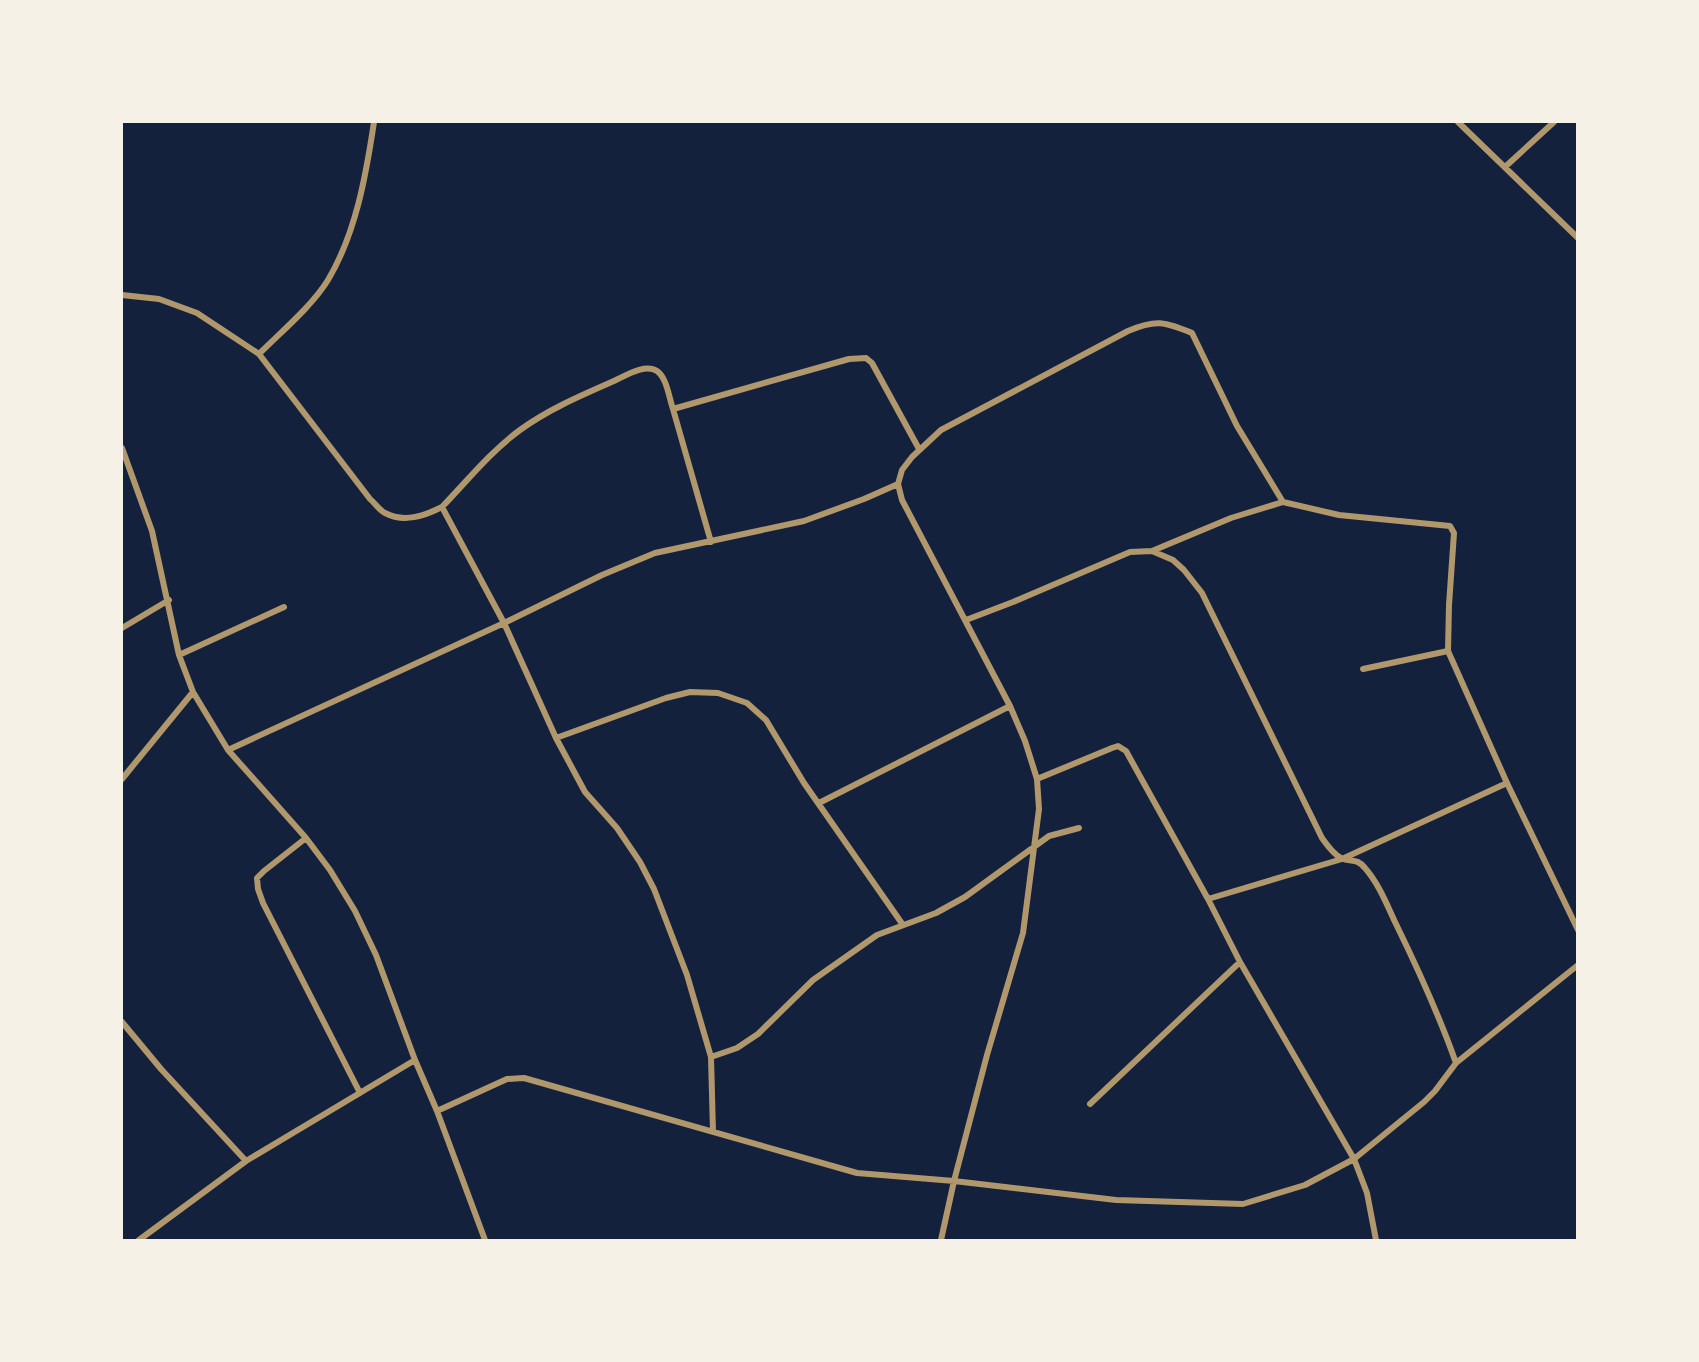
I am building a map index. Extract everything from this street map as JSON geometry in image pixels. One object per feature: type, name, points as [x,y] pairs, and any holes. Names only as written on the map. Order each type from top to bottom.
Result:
[{"type":"street","points":[[259,354],[327,281],[345,247],[362,186],[374,122]]},
{"type":"street","points":[[1458,122],[1578,238]]},
{"type":"street","points":[[1505,166],[1554,122]]},
{"type":"street","points":[[122,295],[159,299],[197,313],[259,354],[370,499],[384,513],[402,518],[421,518],[442,507],[493,453],[519,430],[552,409],[636,371],[651,368],[663,377],[711,542]]},
{"type":"street","points":[[941,1240],[954,1180],[987,1055],[1023,933],[1039,809],[1037,779],[1025,741],[1010,706],[902,500],[898,484],[902,470],[919,449],[941,430],[1118,337],[1156,322],[1192,333],[1237,426],[1283,502]]},
{"type":"street","points":[[673,409],[849,359],[866,358],[872,363],[919,449]]},
{"type":"street","points":[[122,448],[152,531],[169,600],[179,655],[193,692],[228,750],[306,838],[330,870],[355,911],[376,955],[485,1240]]},
{"type":"street","points":[[228,750],[504,623],[602,574],[655,553],[804,521],[898,484]]},
{"type":"street","points":[[966,620],[1130,552],[1152,551],[1231,518],[1283,502],[1338,515],[1433,522],[1450,526],[1454,533],[1448,651],[1507,783],[1578,930]]},
{"type":"street","points":[[442,507],[504,623],[556,738],[585,792],[617,828],[640,862],[654,889],[687,975],[711,1057],[713,1132]]},
{"type":"street","points":[[1152,551],[1173,560],[1185,570],[1202,593],[1322,838],[1333,852],[1342,858],[1359,861],[1375,881],[1447,1036],[1456,1063]]},
{"type":"street","points":[[122,628],[169,600]]},
{"type":"street","points":[[179,655],[284,607]]},
{"type":"street","points":[[1364,669],[1448,651]]},
{"type":"street","points":[[122,779],[193,692]]},
{"type":"street","points":[[556,738],[666,698],[690,692],[718,693],[747,703],[766,720],[804,783],[903,925]]},
{"type":"street","points":[[819,803],[1010,706]]},
{"type":"street","points":[[1037,779],[1112,748],[1122,748],[1208,899],[1240,962],[1354,1159],[1366,1193],[1376,1240]]},
{"type":"street","points":[[1208,899],[1342,858],[1507,783]]},
{"type":"street","points":[[711,1057],[748,1042],[813,980],[877,935],[936,913],[965,897],[1049,836],[1079,828]]},
{"type":"street","points":[[306,838],[264,870],[257,878],[258,889],[360,1093]]},
{"type":"street","points":[[1090,1104],[1240,962]]},
{"type":"street","points":[[437,1111],[507,1079],[524,1078],[857,1173],[954,1180],[1116,1200],[1243,1204],[1305,1185],[1354,1159],[1430,1096],[1456,1063],[1578,965]]},
{"type":"street","points":[[122,1022],[161,1069],[246,1161]]},
{"type":"street","points":[[139,1240],[246,1161],[415,1060]]}]
